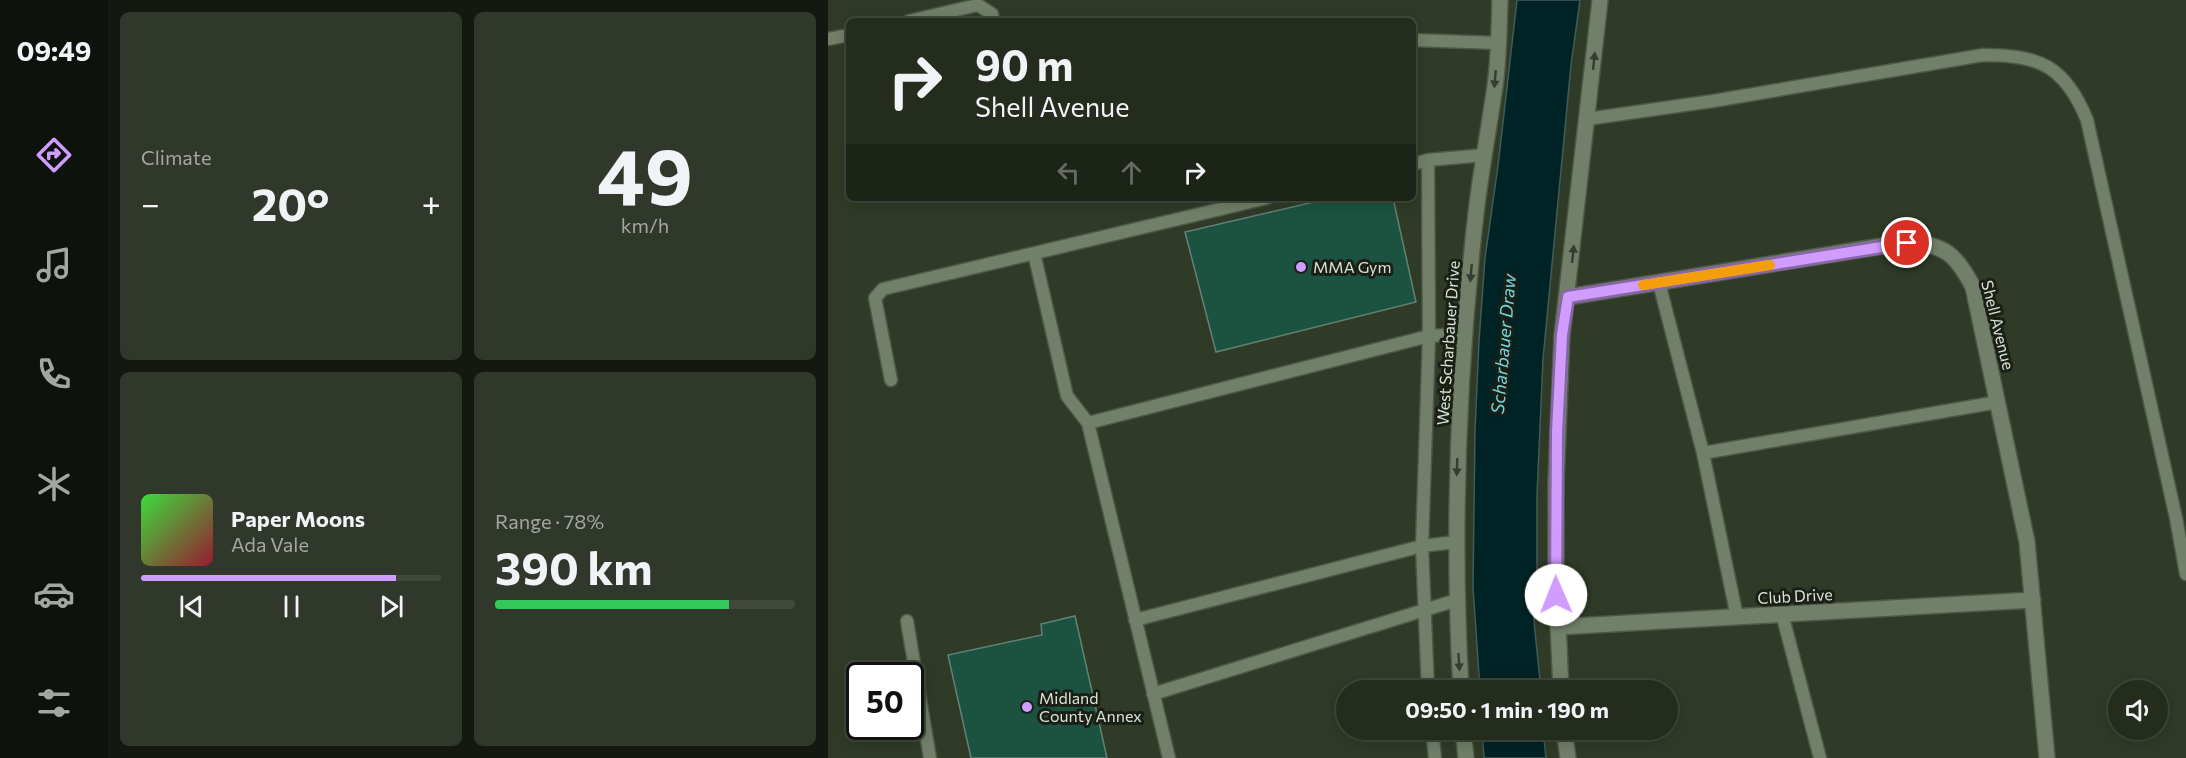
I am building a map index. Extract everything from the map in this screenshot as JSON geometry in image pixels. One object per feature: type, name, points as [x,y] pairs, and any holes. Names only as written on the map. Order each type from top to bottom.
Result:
[{"type":"main road","name":"West Scharbauer Drive","points":[[1461,680],[1456,542],[1464,334],[1476,212],[1495,85],[1500,0]]},
{"type":"main road","points":[[1561,680],[1556,579],[1557,432],[1562,335],[1600,0]]},
{"type":"main road","name":"Shell Avenue","points":[[1568,297],[1907,243],[1930,244],[1943,250],[1954,259],[1965,271],[1973,287],[2027,542],[2047,758]]},
{"type":"main road","name":"Club Drive","points":[[1558,627],[2033,600]]},
{"type":"main road","points":[[1464,740],[1466,758]]},
{"type":"main road","points":[[1566,740],[1568,758]]},
{"type":"lane","points":[[923,18],[978,6],[992,14],[993,18]]},
{"type":"lane","points":[[828,39],[846,36]]},
{"type":"lane","points":[[1416,40],[1498,43]]},
{"type":"lane","points":[[1587,119],[1724,99],[1983,55],[2014,55],[2033,59],[2053,71],[2073,90],[2087,120],[2176,518],[2186,574]]},
{"type":"lane","points":[[1416,163],[1485,155]]},
{"type":"lane","points":[[1428,160],[1429,336],[1422,546],[1428,680]]},
{"type":"lane","points":[[891,380],[875,298],[883,289],[1254,201]]},
{"type":"lane","points":[[1034,253],[1067,396],[1088,423],[1169,758]]},
{"type":"lane","points":[[1659,282],[1703,453],[1737,617]]},
{"type":"lane","points":[[1088,423],[1429,336],[1464,334]]},
{"type":"lane","points":[[1703,453],[1998,402]]},
{"type":"lane","points":[[1135,620],[1422,546],[1456,542]]},
{"type":"lane","points":[[1153,694],[1424,608],[1457,600]]},
{"type":"lane","points":[[1782,614],[1820,758]]},
{"type":"lane","points":[[907,621],[930,758]]},
{"type":"lane","points":[[1433,740],[1435,758]]},
{"type":"water","name":"Scharbauer Draw","points":[[1517,0],[1580,0],[1571,65],[1543,359],[1534,622],[1540,680],[1479,680],[1473,587],[1475,430],[1485,258]]},
{"type":"water","points":[[1483,740],[1544,740],[1546,758],[1484,758]]},
{"type":"building","name":"MMA Gym","points":[[1318,201],[1394,201],[1416,302],[1216,352],[1185,232]]},
{"type":"building","name":"Midland County Annex","points":[[1075,616],[1107,758],[971,758],[948,655],[1042,635],[1041,624]]},
{"type":"slow traffic","points":[[1643,285],[1770,265]]},
{"type":"place","name":"MMA Gym","points":[[1301,267]]},
{"type":"place","name":"Midland County Annex","points":[[1027,707]]},
{"type":"route","points":[[1556,595],[1557,432],[1562,335],[1568,297],[1907,243]]}]
